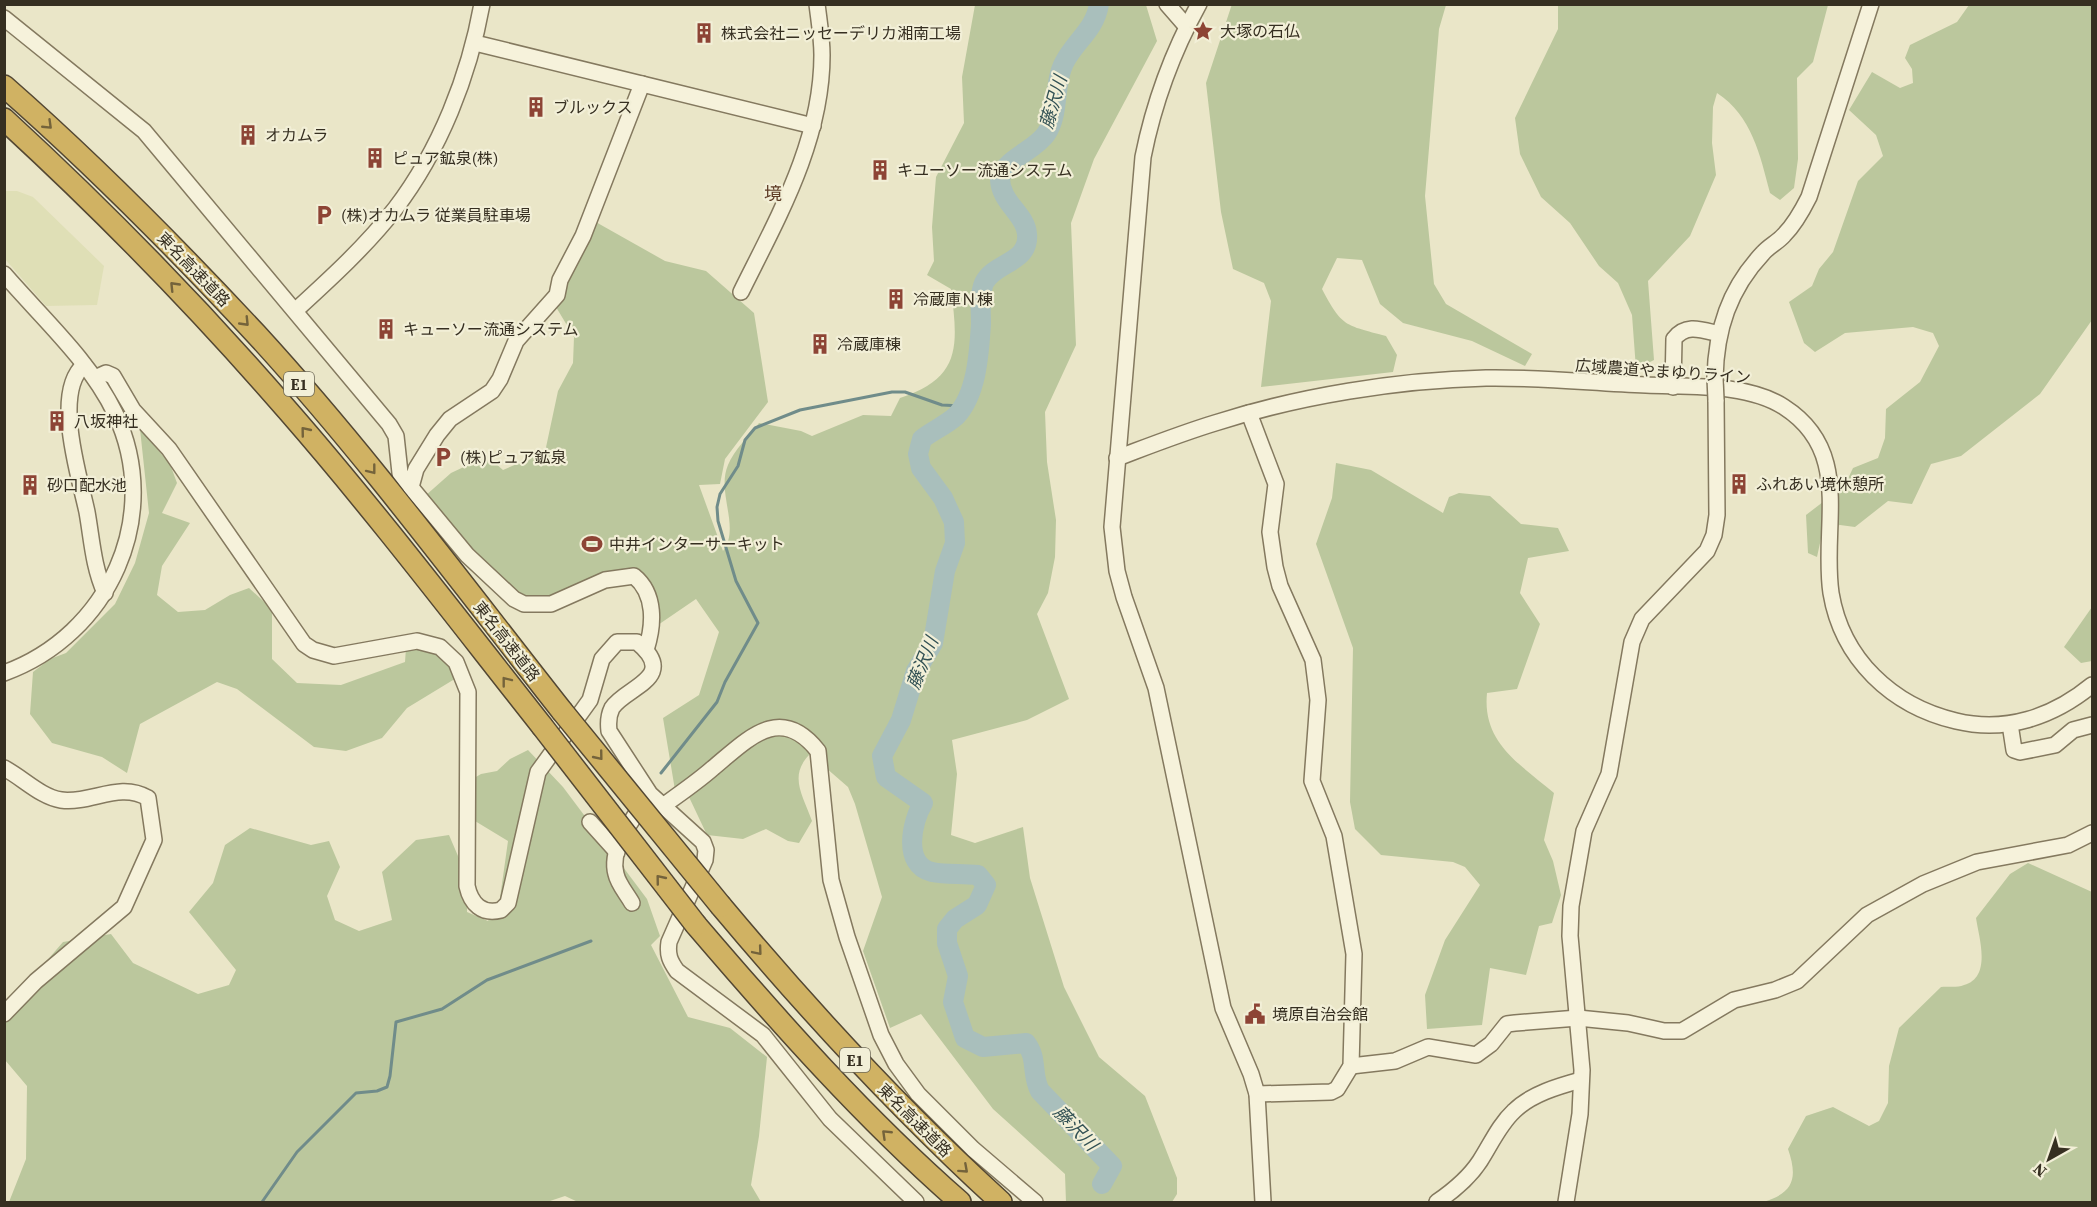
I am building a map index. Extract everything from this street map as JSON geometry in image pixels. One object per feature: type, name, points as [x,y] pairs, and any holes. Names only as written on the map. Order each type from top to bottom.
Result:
[{"type":"highway","name":"東名高速道路","points":[[4,86],[153,226],[257,336],[364,461],[562,711],[721,906],[836,1040],[927,1134],[1001,1203]]},
{"type":"highway","name":"東名高速道路","points":[[4,119],[63,172],[180,291],[289,412],[542,726],[696,925],[816,1061],[884,1131],[960,1203]]},
{"type":"street","points":[[296,310],[347,264],[396,208],[428,155],[455,100],[475,43],[482,4]]},
{"type":"street","points":[[741,292],[798,174],[813,126],[819,97],[822,54],[817,4]]},
{"type":"street","points":[[1167,4],[1187,27]]},
{"type":"street","points":[[1200,4],[1187,27],[1152,112],[1143,157],[1112,527],[1117,571],[1124,597],[1156,688],[1223,1008],[1257,1094],[1263,1203]]},
{"type":"street","points":[[1566,1203],[1580,1114],[1578,1018],[1570,936],[1571,906],[1584,831],[1609,774],[1630,654],[1642,619],[1707,551],[1714,535],[1717,515],[1715,378],[1719,334],[1733,291],[1763,252],[1783,236],[1799,217],[1809,197],[1871,4]]},
{"type":"street","points":[[4,18],[144,131],[389,424],[396,436],[400,473],[467,555],[514,599],[524,604],[551,604],[605,580],[634,576],[643,584],[649,600],[652,621],[646,650]]},
{"type":"street","points":[[475,43],[813,126]]},
{"type":"street","points":[[411,487],[416,469],[437,435],[450,418],[492,391],[500,379],[516,341],[557,295],[560,280],[583,236],[642,84]]},
{"type":"street","points":[[4,274],[95,378],[123,432],[132,473],[132,514],[127,541],[118,569],[105,593],[79,627],[48,652],[4,673]]},
{"type":"street","points":[[1673,387],[1674,339],[1678,333],[1685,329],[1693,329],[1719,334]]},
{"type":"street","points":[[84,365],[78,371],[71,394],[71,448],[86,510],[96,571],[105,593]]},
{"type":"street","points":[[95,378],[106,374],[113,375],[134,410],[169,449],[304,644],[313,650],[334,656],[417,641],[440,647],[456,662],[468,692],[467,886],[475,905],[483,911],[501,910],[508,903],[538,772],[590,700],[602,659],[617,642],[637,642],[646,650],[652,664],[650,675],[646,681],[613,706],[608,721],[609,731],[650,794],[702,842],[706,850],[705,860],[669,942],[667,954],[677,971],[763,1035],[830,1119],[916,1203]]},
{"type":"street","name":"広域農道やまゆりライン","points":[[1117,458],[1249,413],[1370,389],[1437,381],[1489,378],[1734,391],[1759,396],[1782,406],[1800,419],[1817,441],[1830,471],[1831,593],[1841,629],[1851,649],[1874,678],[1906,702],[1937,716],[1964,723],[1991,726],[2010,724],[2046,714],[2062,707],[2092,685]]},
{"type":"street","points":[[1249,413],[1276,483],[1270,532],[1275,567],[1280,586],[1313,660],[1316,682],[1312,781],[1334,836],[1354,954],[1350,1066],[1338,1089],[1331,1092],[1257,1094]]},
{"type":"street","points":[[2010,724],[2014,750],[2020,752],[2055,745],[2073,730],[2092,725]]},
{"type":"street","points":[[664,805],[690,788],[759,730],[774,727],[786,728],[799,732],[808,739],[818,751],[831,880],[847,938],[881,1035],[896,1064],[918,1094],[973,1149],[1035,1203]]},
{"type":"street","points":[[4,768],[46,795],[60,800],[78,800],[125,790],[136,791],[148,798],[153,840],[124,907],[36,981],[4,1014]]},
{"type":"street","points":[[632,903],[616,874],[617,852],[627,828],[650,794]]},
{"type":"street","points":[[590,822],[617,852]]},
{"type":"street","points":[[1350,1066],[1395,1061],[1428,1047],[1476,1055],[1491,1044],[1507,1024],[1578,1018],[1628,1023],[1664,1031],[1682,1031],[1734,1000],[1775,990],[1797,981],[1867,915],[1923,884],[1977,862],[2068,845],[2092,833]]},
{"type":"street","points":[[1437,1203],[1458,1187],[1479,1162],[1501,1125],[1515,1109],[1553,1088],[1581,1080]]},
{"type":"green space","points":[[1232,4],[1446,5],[1439,29],[1425,196],[1434,284],[1446,304],[1532,354],[1525,366],[1472,341],[1403,323],[1380,304],[1362,260],[1337,258],[1322,289],[1335,311],[1346,323],[1386,336],[1397,355],[1393,372],[1261,387],[1271,301],[1264,283],[1233,269],[1221,212],[1206,83]]},
{"type":"green space","points":[[975,5],[1146,5],[1157,41],[1094,159],[1071,223],[1076,345],[1045,412],[1047,462],[1056,520],[1055,557],[1048,593],[1037,614],[1069,699],[1027,720],[952,740],[957,774],[951,835],[975,843],[1023,827],[1030,878],[1064,987],[1099,1057],[1145,1096],[1177,1178],[1177,1194],[1172,1202],[1066,1202],[1065,1174],[993,1109],[921,1014],[890,1028],[863,951],[882,897],[855,804],[848,787],[810,754],[800,770],[799,786],[812,821],[799,843],[788,841],[766,829],[743,839],[707,835],[689,797],[675,790],[663,718],[699,695],[719,632],[696,599],[655,627],[649,587],[636,568],[560,596],[522,599],[471,554],[425,496],[451,473],[487,456],[503,470],[545,452],[558,391],[573,363],[574,337],[553,302],[594,221],[665,261],[706,271],[754,313],[768,402],[725,459],[720,484],[699,485],[723,551],[730,531],[725,487],[728,465],[759,423],[801,431],[812,436],[863,415],[891,416],[900,398],[920,390],[935,380],[945,369],[951,357],[955,327],[951,289],[927,275],[934,261],[932,227],[936,177],[964,123],[962,77]]},
{"type":"green space","points":[[1558,5],[1828,5],[1813,62],[1797,78],[1798,159],[1794,188],[1780,200],[1770,193],[1758,151],[1747,125],[1729,102],[1717,93],[1713,107],[1712,143],[1716,175],[1690,236],[1648,281],[1654,360],[1636,369],[1632,315],[1618,283],[1599,266],[1570,223],[1541,197],[1520,154],[1515,118],[1558,29]]},
{"type":"green space","points":[[1969,5],[2092,5],[2092,320],[2040,394],[1961,456],[1931,464],[1912,504],[1888,501],[1855,527],[1840,525],[1823,529],[1817,557],[1808,553],[1806,515],[1845,485],[1853,468],[1878,458],[1885,438],[1886,409],[1920,382],[1939,346],[1933,333],[1913,327],[1845,333],[1815,352],[1804,343],[1789,302],[1812,286],[1819,269],[1833,252],[1858,181],[1883,156],[1876,135],[1849,110],[1872,72],[1900,88],[1913,83],[1912,69],[1905,58],[1910,45],[1957,22]]},
{"type":"green space","points":[[4,191],[17,191],[33,197],[104,266],[97,305],[46,306],[5,259]]},
{"type":"green space","points":[[140,429],[170,464],[177,483],[162,513],[190,523],[162,566],[157,595],[178,612],[205,610],[230,595],[249,588],[272,609],[272,659],[297,683],[341,685],[405,662],[406,648],[424,649],[437,654],[447,662],[458,677],[407,708],[382,738],[346,751],[314,747],[237,689],[217,682],[140,724],[127,773],[102,757],[52,743],[30,714],[33,672],[50,659],[66,653],[115,604],[135,563],[149,513]]},
{"type":"green space","points":[[1336,463],[1371,470],[1443,513],[1449,497],[1459,493],[1490,496],[1521,524],[1558,528],[1569,551],[1528,558],[1520,593],[1540,624],[1517,689],[1487,693],[1487,710],[1497,739],[1517,762],[1554,793],[1544,840],[1553,861],[1561,895],[1552,923],[1539,926],[1526,975],[1490,968],[1482,1025],[1427,1029],[1425,995],[1445,940],[1480,885],[1465,867],[1453,862],[1381,855],[1355,829],[1350,802],[1353,648],[1316,544],[1332,498]]},
{"type":"green space","points":[[2092,607],[2092,661],[2081,663],[2064,647]]},
{"type":"green space","points":[[528,750],[563,787],[647,899],[660,936],[651,945],[688,1017],[730,1028],[767,1057],[759,1136],[751,1185],[761,1202],[578,1202],[565,1196],[547,1202],[9,1202],[26,1159],[27,1086],[5,1060],[5,1009],[63,942],[111,934],[133,963],[198,994],[229,985],[236,970],[189,912],[213,883],[225,845],[250,828],[311,845],[329,841],[340,867],[327,896],[335,920],[359,931],[392,920],[382,872],[416,840],[449,835],[467,877],[467,912],[488,921],[500,898],[508,841],[475,821],[469,781],[481,774],[497,771],[510,759]]},
{"type":"green space","points":[[2028,863],[2092,892],[2092,1202],[1763,1202],[1781,1194],[1791,1183],[1793,1168],[1788,1149],[1806,1116],[1833,1107],[1869,1126],[1879,1121],[1888,1103],[1889,1066],[1899,1028],[1941,987],[1964,985],[1973,981],[1981,966],[1982,956],[1976,918],[2010,874]]},
{"type":"waterway","name":"藤沢川","points":[[1099,4],[1089,28],[1064,63],[1053,117],[1046,134],[1009,164],[1000,177],[1004,194],[1026,227],[1026,244],[1017,257],[989,276],[982,288],[978,360],[973,385],[963,407],[956,416],[922,439],[918,454],[921,468],[943,498],[954,522],[955,543],[945,571],[933,643],[916,671],[901,720],[882,756],[886,777],[923,803],[913,831],[912,842],[916,861],[923,868],[932,872],[978,875],[986,885],[977,905],[955,919],[947,929],[947,943],[958,976],[953,1002],[965,1038],[983,1047],[1026,1043],[1032,1055],[1040,1091],[1112,1166],[1102,1184]]},
{"type":"waterway","points":[[661,773],[717,702],[725,682],[758,623],[736,581],[718,521],[717,507],[720,494],[738,466],[745,440],[755,428],[800,410],[892,392],[905,392],[942,405],[962,406]]},
{"type":"waterway","points":[[262,1202],[297,1152],[356,1093],[377,1091],[387,1087],[396,1022],[442,1009],[487,980],[591,941]]},
{"type":"place","name":"大塚の石仏","points":[[1203,31]]},
{"type":"place","name":"株式会社ニッセーデリカ湘南工場","points":[[704,33]]},
{"type":"place","name":"ブルックス","points":[[536,107]]},
{"type":"place","name":"オカムラ","points":[[248,135]]},
{"type":"place","name":"ピュア鉱泉(株)","points":[[375,158]]},
{"type":"place","name":"キユーソー流通システム","points":[[880,170]]},
{"type":"place","name":"(株)オカムラ 従業員駐車場","points":[[324,215]]},
{"type":"place","name":"冷蔵庫Ｎ棟","points":[[896,299]]},
{"type":"place","name":"キューソー流通システム","points":[[386,329]]},
{"type":"place","name":"冷蔵庫棟","points":[[820,344]]},
{"type":"place","name":"八坂神社","points":[[57,421]]},
{"type":"place","name":"(株)ピュア鉱泉","points":[[443,457]]},
{"type":"place","name":"ふれあい境休憩所","points":[[1739,484]]},
{"type":"place","name":"砂口配水池","points":[[30,485]]},
{"type":"place","name":"中井インターサーキット","points":[[592,544]]},
{"type":"place","name":"境原自治会館","points":[[1255,1014]]},
{"type":"district","name":"境","points":[[773,193]]}]
